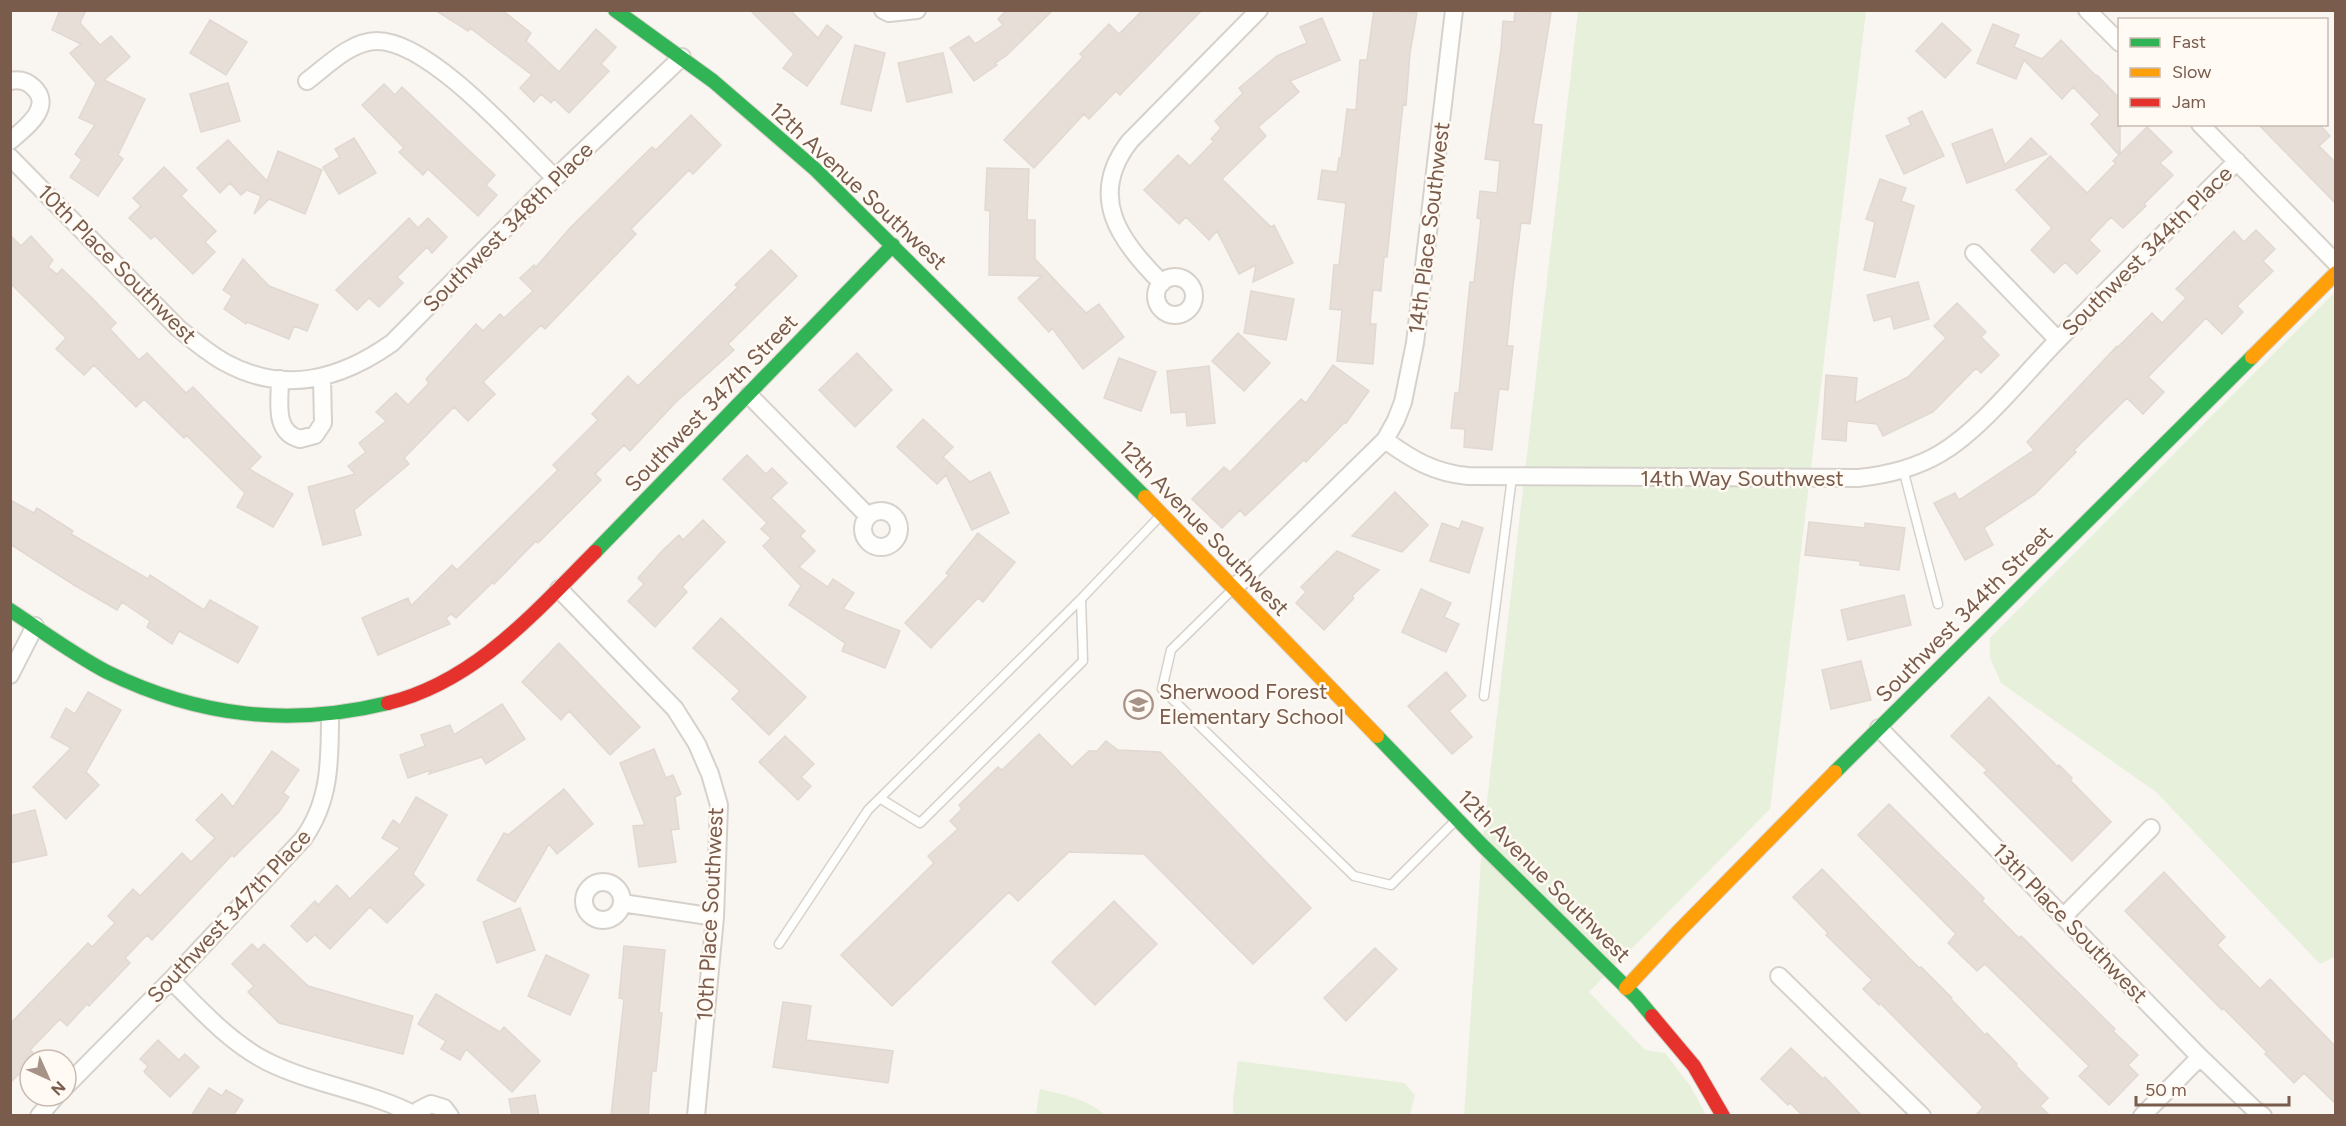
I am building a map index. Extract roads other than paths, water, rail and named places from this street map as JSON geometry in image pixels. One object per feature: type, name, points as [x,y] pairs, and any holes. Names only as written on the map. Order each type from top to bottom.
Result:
[{"type":"street","name":"12th Avenue Southwest","points":[[615,10],[713,81],[816,170],[893,245],[1162,514],[1457,819],[1652,1015],[1683,1052],[1706,1085],[1723,1116]]},
{"type":"street","points":[[883,10],[889,13],[917,10]]},
{"type":"street","points":[[1162,283],[1138,260],[1117,227],[1110,195],[1110,180],[1114,165],[1135,136],[1259,10]]},
{"type":"street","name":"14th Place Southwest","points":[[1234,588],[1385,440],[1403,402],[1415,343],[1454,10]]},
{"type":"street","points":[[2087,10],[2118,41]]},
{"type":"street","points":[[307,81],[353,47],[376,40],[398,44],[435,64],[468,92],[555,178]]},
{"type":"street","name":"Southwest 348th Place","points":[[298,381],[322,378],[348,369],[372,357],[392,343],[555,178],[681,57]]},
{"type":"street","points":[[10,81],[23,81],[31,84],[40,98],[40,106],[33,120],[10,141]]},
{"type":"street","points":[[2202,126],[2336,263]]},
{"type":"street","name":"10th Place Southwest","points":[[10,157],[178,328],[227,364],[249,372],[298,381]]},
{"type":"street","name":"Southwest 344th Place","points":[[2058,340],[2236,161]]},
{"type":"street","name":"Southwest 347th Street","points":[[10,610],[68,649],[107,671],[148,690],[184,703],[254,716],[295,719],[330,716],[373,708],[410,695],[451,677],[488,654],[559,589],[893,245]]},
{"type":"street","points":[[1974,254],[2058,340]]},
{"type":"street","name":"Southwest 344th Street","points":[[1626,988],[1677,933],[1880,728],[2336,273]]},
{"type":"street","name":"14th Way Southwest","points":[[1385,440],[1409,458],[1436,470],[1452,474],[1512,477],[1858,478],[1903,469],[1941,453],[1966,435],[2058,340]]},
{"type":"street","points":[[280,379],[282,426],[286,432],[300,439],[315,435],[323,423],[322,378]]},
{"type":"street","points":[[749,395],[868,516]]},
{"type":"street","name":"10th Place Southwest","points":[[559,589],[675,709],[697,744],[710,774],[719,805],[715,917],[696,1116]]},
{"type":"street","points":[[10,675],[35,626]]},
{"type":"street","name":"Southwest 347th Place","points":[[78,1074],[171,980],[303,839],[314,824],[327,785],[330,764],[330,716]]},
{"type":"street","name":"13th Place Southwest","points":[[1880,728],[2200,1057],[2263,1116]]},
{"type":"street","points":[[2064,916],[2151,828]]},
{"type":"street","points":[[622,903],[715,917]]},
{"type":"street","points":[[1779,976],[1922,1116]]},
{"type":"street","points":[[171,980],[219,1028],[256,1055],[280,1067],[415,1115],[424,1106],[431,1104],[444,1108],[450,1116]]},
{"type":"street","points":[[2142,1116],[2200,1057]]},
{"type":"lane","points":[[1903,469],[1938,604]]},
{"type":"lane","points":[[1484,696],[1512,477]]},
{"type":"lane","points":[[779,944],[868,810],[1081,599],[1162,514]]},
{"type":"lane","points":[[1234,588],[1171,650],[1162,689],[1354,876],[1391,885],[1457,819]]},
{"type":"lane","points":[[881,799],[920,823],[1083,661],[1081,599]]},
{"type":"place","name":"Sherwood Forest Elementary School","points":[[1138,704]]}]
